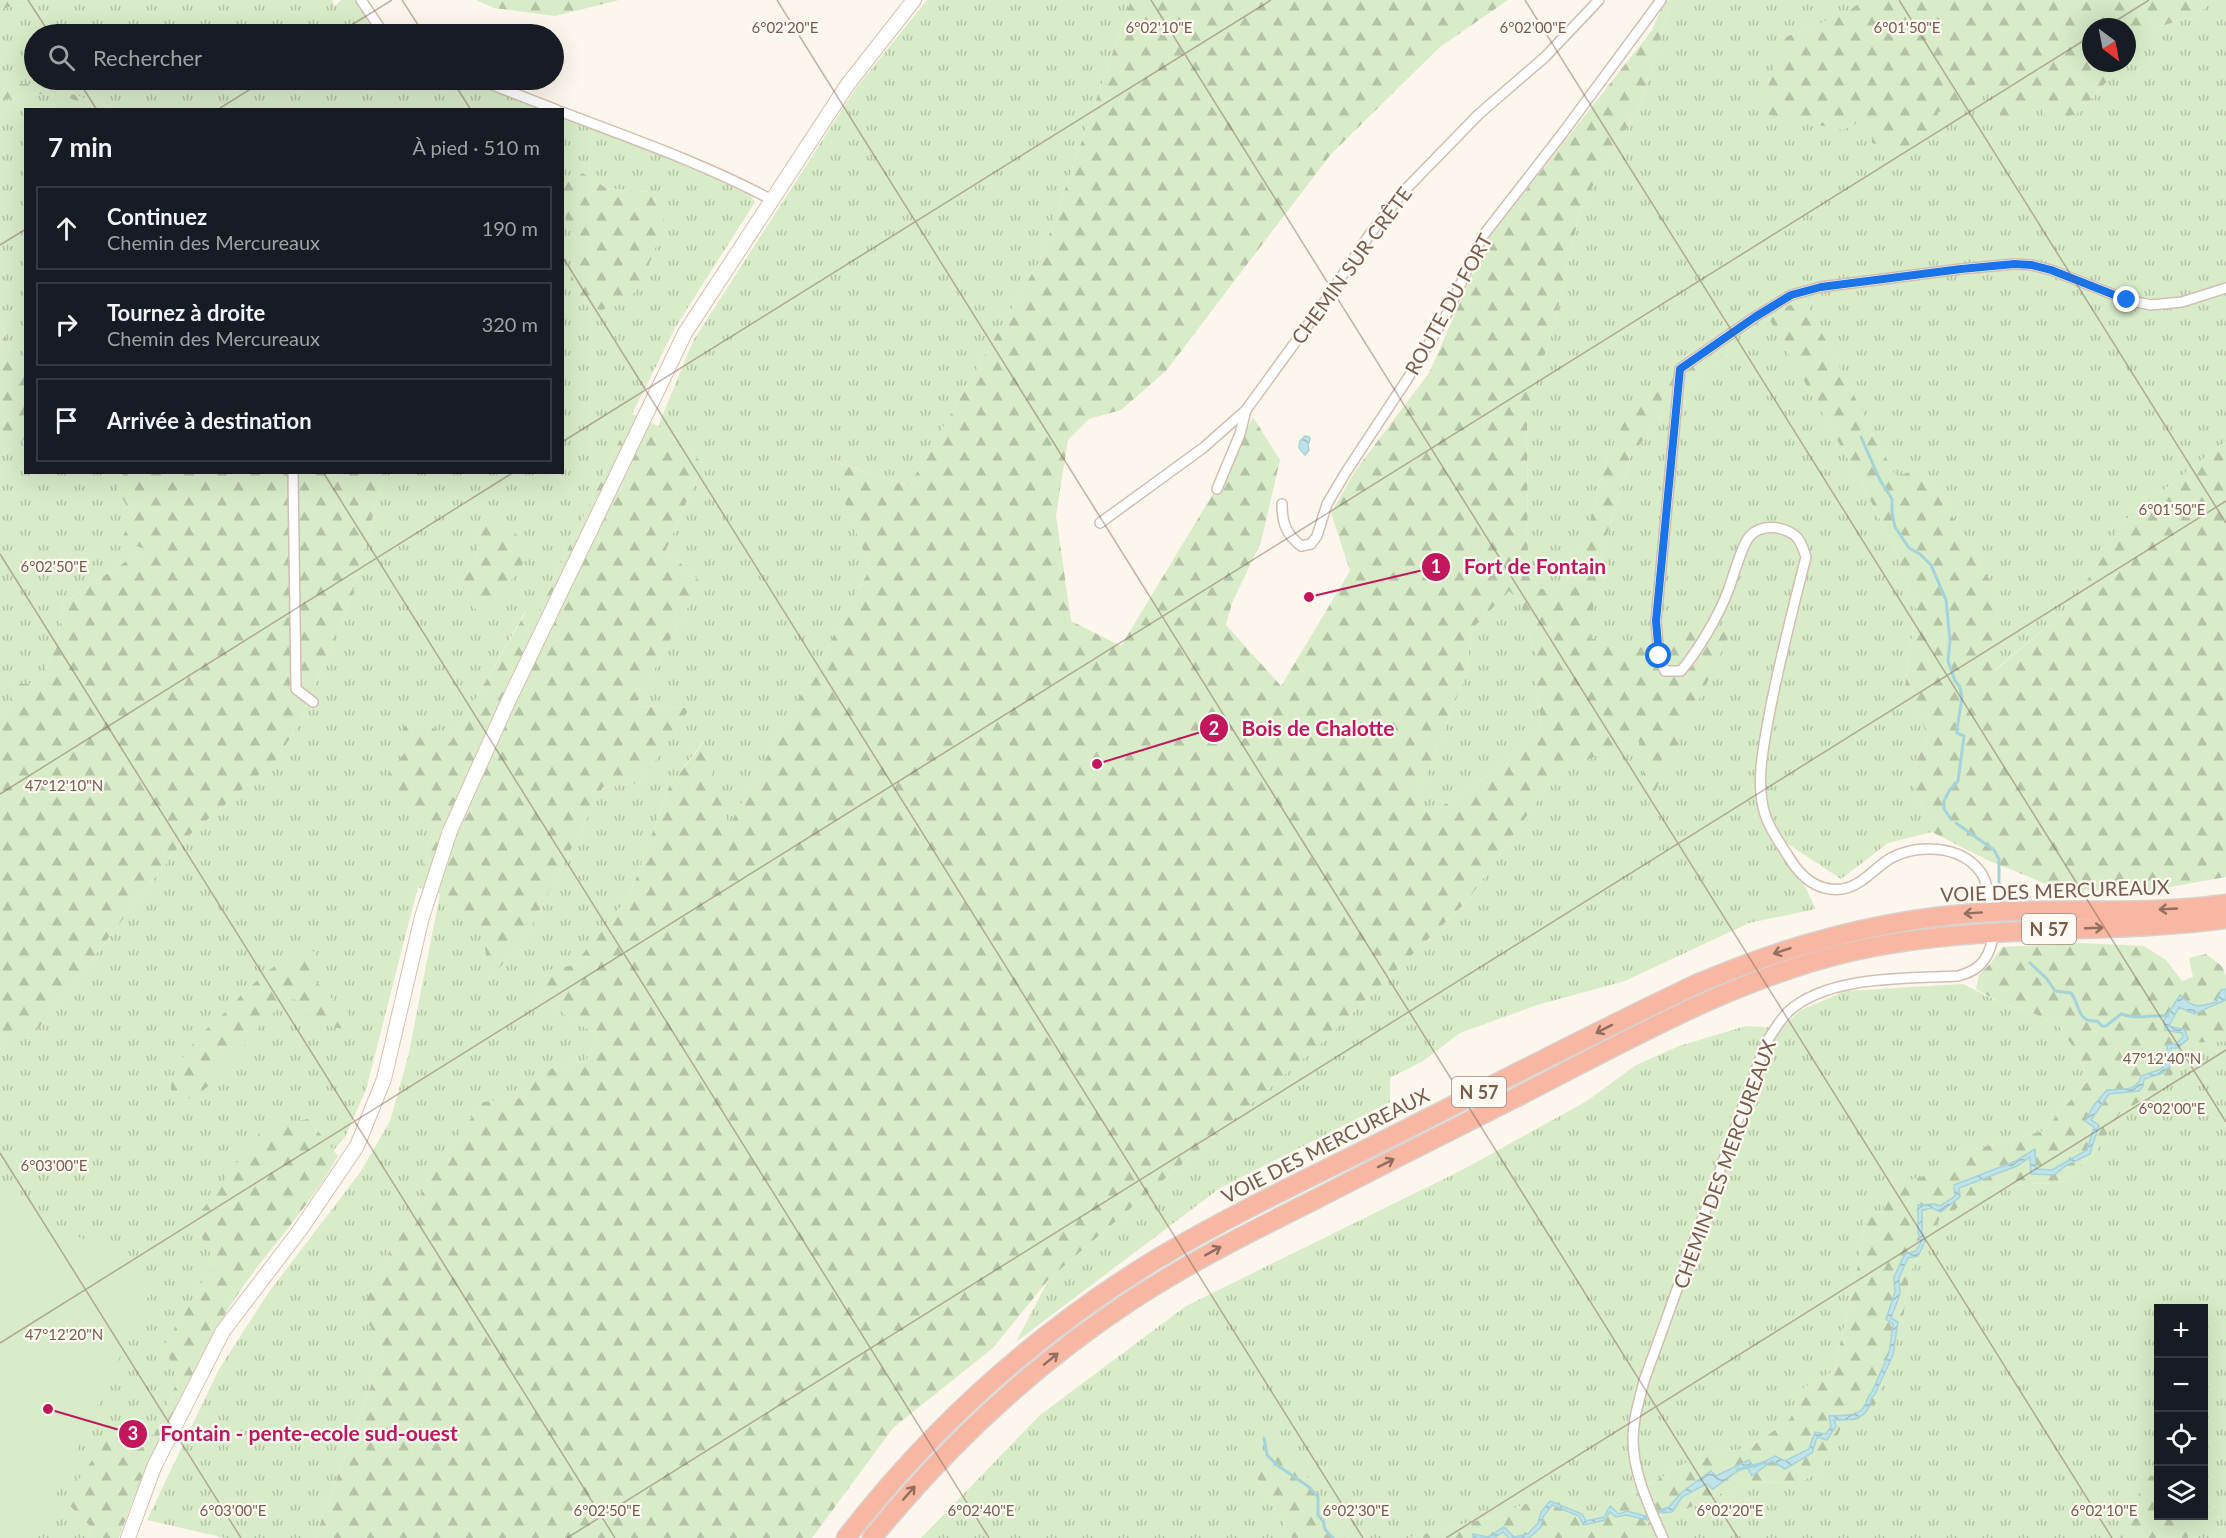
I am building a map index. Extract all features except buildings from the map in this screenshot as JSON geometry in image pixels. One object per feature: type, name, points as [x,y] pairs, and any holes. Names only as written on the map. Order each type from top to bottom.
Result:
[{"type":"highway","name":"VOIE DES MERCUREAUX","points":[[846,1538],[909,1463],[975,1396],[1041,1340],[1120,1282],[1221,1223],[1697,984],[1752,961],[1809,942],[1909,920],[1991,912],[2164,909],[2226,903]]},
{"type":"highway","name":"VOIE DES MERCUREAUX","points":[[872,1538],[928,1472],[989,1412],[1061,1351],[1139,1295],[1230,1242],[1705,1002],[1804,964],[1911,940],[1973,933],[2165,925],[2226,919]]},
{"type":"main road","points":[[128,1538],[154,1467],[223,1331],[300,1230],[357,1146],[384,1078],[422,917],[450,831],[507,704],[686,333],[848,84],[914,0]]},
{"type":"street","points":[[361,0],[377,24]]},
{"type":"street","name":"CHEMIN SUR CRÊTE","points":[[1100,524],[1203,448],[1246,410],[1402,192],[1479,114],[1545,57],[1599,0]]},
{"type":"street","name":"ROUTE DU FORT","points":[[1282,504],[1282,520],[1289,536],[1300,546],[1311,544],[1317,536],[1328,504],[1346,472],[1448,312],[1482,237],[1661,0]]},
{"type":"street","points":[[506,90],[552,108]]},
{"type":"street","points":[[564,113],[738,182],[772,200]]},
{"type":"street","points":[[1989,899],[1985,880],[1979,870],[1957,853],[1944,850],[1912,851],[1901,854],[1850,887],[1833,889],[1822,886],[1802,876],[1773,832],[1763,809],[1761,773],[1774,686],[1806,558],[1803,546],[1794,534],[1770,527],[1758,529],[1748,537],[1727,594],[1692,657],[1681,671],[1665,671],[1659,656],[1656,621],[1680,369],[1791,295],[1821,287],[2014,264],[2032,265],[2051,270],[2127,300],[2151,304],[2182,302],[2226,288]]},
{"type":"street","points":[[1217,489],[1240,434],[1246,410]]},
{"type":"street","points":[[293,474],[296,689],[313,702]]},
{"type":"street","name":"CHEMIN DES MERCUREAUX","points":[[1663,1538],[1636,1462],[1633,1439],[1636,1413],[1644,1381],[1758,1064],[1776,1027],[1789,1012],[1802,1002],[1840,987],[1860,983],[1958,976],[1969,973],[1984,962],[1992,942]]},
{"type":"green space","points":[[0,0],[46,0],[0,9]]},
{"type":"green space","points":[[46,0],[332,0],[335,6],[341,0],[354,0],[372,24],[24,24],[24,84],[0,84],[0,9]]},
{"type":"green space","points":[[476,0],[619,0],[555,16],[494,8]]},
{"type":"green space","points":[[927,0],[1131,0],[1041,258],[909,486],[830,460],[870,569],[729,827],[703,742],[669,787],[630,895],[574,965],[542,999],[598,1036],[586,1061],[541,1071],[521,1098],[483,1102],[437,1164],[361,1310],[384,1350],[315,1538],[225,1538],[147,1520],[219,1369],[269,1292],[361,1171],[390,1121],[408,1057],[440,894],[485,939],[489,979],[524,941],[603,787],[640,783],[689,708],[635,706],[701,582],[666,550],[703,463],[658,426],[693,341],[856,88]]},
{"type":"green space","points":[[1131,0],[1508,0],[1440,47],[1331,154],[1166,371],[1121,410],[1089,419],[1068,440],[1056,515],[1071,621],[1121,646],[1211,497],[1253,417],[1280,460],[1261,542],[1232,603],[1226,625],[1281,686],[1350,571],[1331,513],[1355,471],[1429,373],[1488,239],[1652,30],[1665,0],[1672,0],[1639,107],[1581,206],[1554,326],[1527,410],[1528,570],[1539,589],[1573,587],[1608,454],[1637,397],[1673,366],[1763,311],[1660,419],[1631,455],[1598,564],[1590,638],[1632,654],[1666,626],[1732,630],[1648,806],[1638,737],[1556,774],[1468,900],[1327,1038],[1049,1279],[993,1348],[893,1428],[812,1538],[315,1538],[384,1350],[361,1310],[437,1164],[483,1102],[521,1098],[541,1071],[586,1061],[598,1036],[542,999],[543,971],[574,965],[630,895],[669,787],[704,742],[729,826],[870,569],[829,460],[909,486],[1041,258]],"holes":[[[1509,591],[1520,601],[1536,655],[1536,695],[1542,725],[1505,765],[1430,814],[1417,800],[1468,669],[1470,631]]]},
{"type":"green space","points":[[1672,0],[1863,0],[1847,13],[1783,38],[1871,116],[1937,112],[1965,84],[1989,84],[2038,102],[2080,112],[2115,72],[2136,72],[2136,48],[2154,28],[2197,16],[2212,0],[2226,0],[2226,441],[2124,521],[2070,608],[1993,671],[1998,594],[1923,467],[1896,478],[1806,302],[1765,310],[1861,482],[1897,553],[1916,609],[1905,685],[1928,736],[1910,776],[1932,832],[1888,843],[1841,879],[1782,840],[1816,909],[1749,923],[1625,981],[1537,1005],[1460,1033],[1423,1061],[1390,1078],[1390,1102],[1220,1188],[1016,1342],[1049,1279],[1327,1038],[1468,900],[1556,774],[1639,736],[1648,805],[1667,626],[1632,654],[1589,638],[1598,564],[1631,455],[1660,419],[1726,349],[1608,454],[1573,588],[1539,589],[1528,570],[1527,410],[1554,326],[1581,206],[1639,107]]},
{"type":"green space","points":[[1863,0],[2212,0],[2197,16],[2154,28],[2136,48],[2136,18],[2082,18],[2082,72],[2115,72],[2080,112],[2050,124],[2038,103],[2004,126],[1989,84],[1965,85],[1969,106],[1937,112],[1938,138],[1895,149],[1872,143],[1871,116],[1843,130],[1760,113],[1783,38],[1846,13]]},
{"type":"green space","points":[[0,84],[24,84],[24,90],[58,90],[113,108],[90,108],[70,98],[32,93],[0,101]]},
{"type":"green space","points":[[58,90],[492,90],[541,108],[113,108]]},
{"type":"green space","points":[[32,93],[70,97],[90,108],[24,108],[24,366],[9,346],[0,321],[0,101]]},
{"type":"green space","points":[[564,116],[673,158],[749,193],[755,202],[675,328],[538,612],[525,612],[450,744],[430,725],[414,720],[410,747],[414,815],[432,832],[366,1090],[345,1137],[333,1151],[308,1119],[215,1261],[164,1346],[178,1379],[154,1435],[109,1436],[89,1525],[91,1538],[0,1538],[0,1049],[10,1034],[31,1038],[184,840],[276,760],[299,724],[352,596],[384,474],[564,474],[564,206],[566,225],[576,238],[570,285],[578,291],[585,306],[648,192],[606,188],[583,173],[569,179],[564,188]],"holes":[[[482,519],[470,603],[459,585],[476,556]]]},
{"type":"green space","points":[[583,173],[606,188],[648,192],[662,202],[664,226],[641,285],[623,304],[601,310],[585,306],[578,291],[570,285],[576,238],[566,225],[564,188],[569,179]]},
{"type":"green space","points":[[1806,302],[1896,477],[1923,467],[1998,594],[1994,671],[2070,608],[2124,521],[2226,441],[2226,877],[2148,891],[2056,888],[1987,860],[1932,832],[1910,776],[1928,736],[1905,686],[1916,609],[1897,553],[1861,482],[1764,310]]},
{"type":"green space","points":[[0,321],[9,346],[24,366],[24,438],[21,443],[0,455]]},
{"type":"green space","points":[[632,414],[658,426],[703,463],[666,550],[701,582],[635,706],[690,708],[640,783],[603,787],[524,941],[489,979],[484,939],[440,894],[417,887],[432,833],[414,815],[388,772],[410,747],[403,728],[414,720],[430,725],[450,743],[526,612],[538,612]]},
{"type":"green space","points":[[24,438],[24,474],[123,474],[118,490],[132,516],[145,549],[64,602],[56,649],[38,683],[16,685],[0,731],[0,455],[21,443]]},
{"type":"green space","points":[[123,474],[384,474],[352,596],[299,724],[276,760],[184,840],[31,1038],[10,1035],[0,1049],[0,731],[16,684],[38,683],[56,649],[64,602],[145,549],[121,541],[132,516],[118,490]]},
{"type":"green space","points":[[482,518],[515,533],[532,551],[484,618],[470,603],[459,585],[476,556]]},
{"type":"green space","points":[[1508,590],[1520,601],[1536,655],[1536,695],[1542,725],[1505,765],[1430,814],[1417,800],[1468,669],[1470,631]]},
{"type":"green space","points":[[2080,943],[2144,946],[2166,960],[2182,981],[2193,977],[2189,958],[2206,954],[2223,967],[2226,977],[2226,1041],[2191,1043],[2164,1088],[2120,1113],[2098,1149],[2061,1183],[1987,1188],[1939,1220],[1910,1272],[1902,1325],[1872,1414],[1843,1424],[1820,1472],[1798,1483],[1747,1482],[1677,1513],[1656,1516],[1645,1524],[1651,1538],[1408,1538],[1492,1517],[1551,1494],[1592,1513],[1656,1481],[1702,1453],[1748,1449],[1790,1419],[1802,1389],[1834,1371],[1858,1265],[1866,1215],[1882,1211],[1893,1185],[1948,1169],[1968,1151],[2043,1131],[2088,1081],[2078,1055],[2058,1024],[2028,1011],[2003,1004],[1976,989],[1979,975],[2002,947]]},
{"type":"green space","points":[[307,949],[315,952],[313,978],[350,1015],[346,1029],[328,1026],[316,1020],[294,998],[263,1020],[254,1037],[219,1068],[210,1085],[194,1097],[172,1102],[171,1086],[176,1067],[198,1037],[272,968]]},
{"type":"green space","points":[[1963,984],[2003,1004],[2028,1011],[2058,1024],[2078,1055],[2088,1081],[2043,1131],[1968,1151],[1948,1169],[1882,1211],[1866,1215],[1858,1265],[1834,1371],[1802,1389],[1790,1419],[1748,1449],[1702,1453],[1656,1481],[1592,1513],[1551,1494],[1492,1517],[1408,1538],[1346,1538],[1331,1528],[1307,1477],[1256,1476],[1292,1538],[921,1538],[1040,1415],[1186,1306],[1462,1170],[1587,1101],[1636,1065],[1679,1046],[1746,1026],[1781,1028],[1801,1010],[1845,991]]},
{"type":"green space","points":[[2226,1041],[2226,1538],[1651,1538],[1645,1524],[1656,1516],[1677,1513],[1747,1482],[1798,1483],[1820,1472],[1843,1424],[1902,1325],[1910,1272],[1939,1220],[1987,1188],[2061,1183],[2098,1149],[2120,1113],[2164,1088],[2191,1043]]},
{"type":"green space","points":[[308,1119],[338,1156],[317,1190],[244,1285],[221,1321],[159,1441],[119,1538],[91,1538],[89,1525],[64,1500],[109,1436],[154,1435],[178,1379],[164,1346],[215,1261],[193,1222],[263,1128]]},
{"type":"green space","points":[[0,1194],[156,1279],[36,1538],[0,1538]]},
{"type":"green space","points":[[1266,1436],[1308,1477],[1331,1528],[1346,1538],[1292,1538],[1256,1476]]},
{"type":"green space","points":[[2147,1475],[2154,1476],[2154,1520],[2195,1520],[2188,1538],[2120,1538]]},
{"type":"water","points":[[1305,436],[1310,439],[1309,450],[1305,455],[1299,448],[1300,441]]},
{"type":"water","points":[[2226,989],[2226,1000],[2194,1014],[2179,1007],[2169,1026],[2185,1030],[2188,1039],[2178,1048],[2171,1048],[2172,1064],[2163,1073],[2144,1079],[2139,1091],[2109,1094],[2091,1120],[2099,1125],[2090,1154],[2067,1165],[2054,1175],[2031,1174],[2030,1157],[2017,1166],[1959,1188],[1960,1197],[1941,1212],[1932,1208],[1922,1210],[1922,1232],[1925,1242],[1918,1256],[1908,1258],[1899,1278],[1900,1294],[1891,1318],[1898,1322],[1893,1355],[1863,1415],[1854,1419],[1834,1420],[1836,1426],[1827,1440],[1817,1437],[1812,1453],[1785,1469],[1772,1461],[1752,1476],[1746,1465],[1713,1489],[1706,1484],[1682,1497],[1672,1512],[1663,1513],[1662,1509],[1669,1507],[1682,1492],[1711,1471],[1716,1476],[1749,1460],[1754,1467],[1775,1456],[1785,1461],[1809,1449],[1815,1432],[1826,1434],[1831,1427],[1829,1416],[1854,1414],[1862,1409],[1889,1353],[1893,1324],[1886,1319],[1895,1292],[1894,1277],[1905,1254],[1916,1251],[1921,1242],[1918,1233],[1918,1205],[1940,1206],[1955,1196],[1954,1185],[2016,1161],[2035,1149],[2036,1169],[2052,1170],[2087,1150],[2094,1127],[2085,1121],[2094,1105],[2107,1090],[2133,1087],[2141,1076],[2161,1069],[2168,1061],[2167,1045],[2176,1044],[2183,1037],[2182,1033],[2165,1030],[2164,1020],[2180,995],[2189,1003],[2200,1006],[2216,1002],[2221,990]]},
{"type":"water","points":[[1550,1501],[1582,1514],[1586,1521],[1604,1517],[1610,1506],[1619,1514],[1627,1511],[1645,1516],[1647,1520],[1626,1515],[1616,1517],[1610,1512],[1605,1520],[1583,1525],[1579,1516],[1552,1505],[1543,1517],[1541,1527],[1529,1538],[1509,1538],[1503,1532],[1494,1538],[1473,1538],[1473,1534],[1488,1537],[1504,1527],[1514,1537],[1528,1534],[1538,1523],[1541,1512]]},
{"type":"waterway","points":[[1861,437],[1880,480],[1892,499],[1895,527],[1909,548],[1920,554],[1931,565],[1946,600],[1950,641],[1948,661],[1955,681],[1960,687],[1962,698],[1957,733],[1964,736],[1958,781],[1944,801],[1944,809],[1951,819]]},
{"type":"waterway","points":[[1956,823],[1994,850],[1999,859],[1999,884]]},
{"type":"waterway","points":[[2030,963],[2047,979],[2055,991],[2071,993],[2085,1019],[2097,1021],[2102,1026],[2106,1026],[2121,1014],[2134,1017],[2168,1016]]},
{"type":"waterway","points":[[1264,1438],[1267,1455],[1277,1465],[1309,1487],[1318,1497],[1318,1515],[1333,1538]]},
{"type":"waterway","points":[[1737,1470],[1766,1462]]},
{"type":"waterway","points":[[1644,1517],[1665,1510]]},
{"type":"place","name":"Fort de Fontain","points":[[1309,597]]},
{"type":"place","name":"Bois de Chalotte","points":[[1097,764]]},
{"type":"place","name":"Fontain - pente-ecole sud-ouest","points":[[48,1409]]},
{"type":"route","points":[[1659,656],[1656,621],[1680,369],[1791,295],[1821,287],[2014,264],[2032,265],[2051,270],[2127,300]]}]
